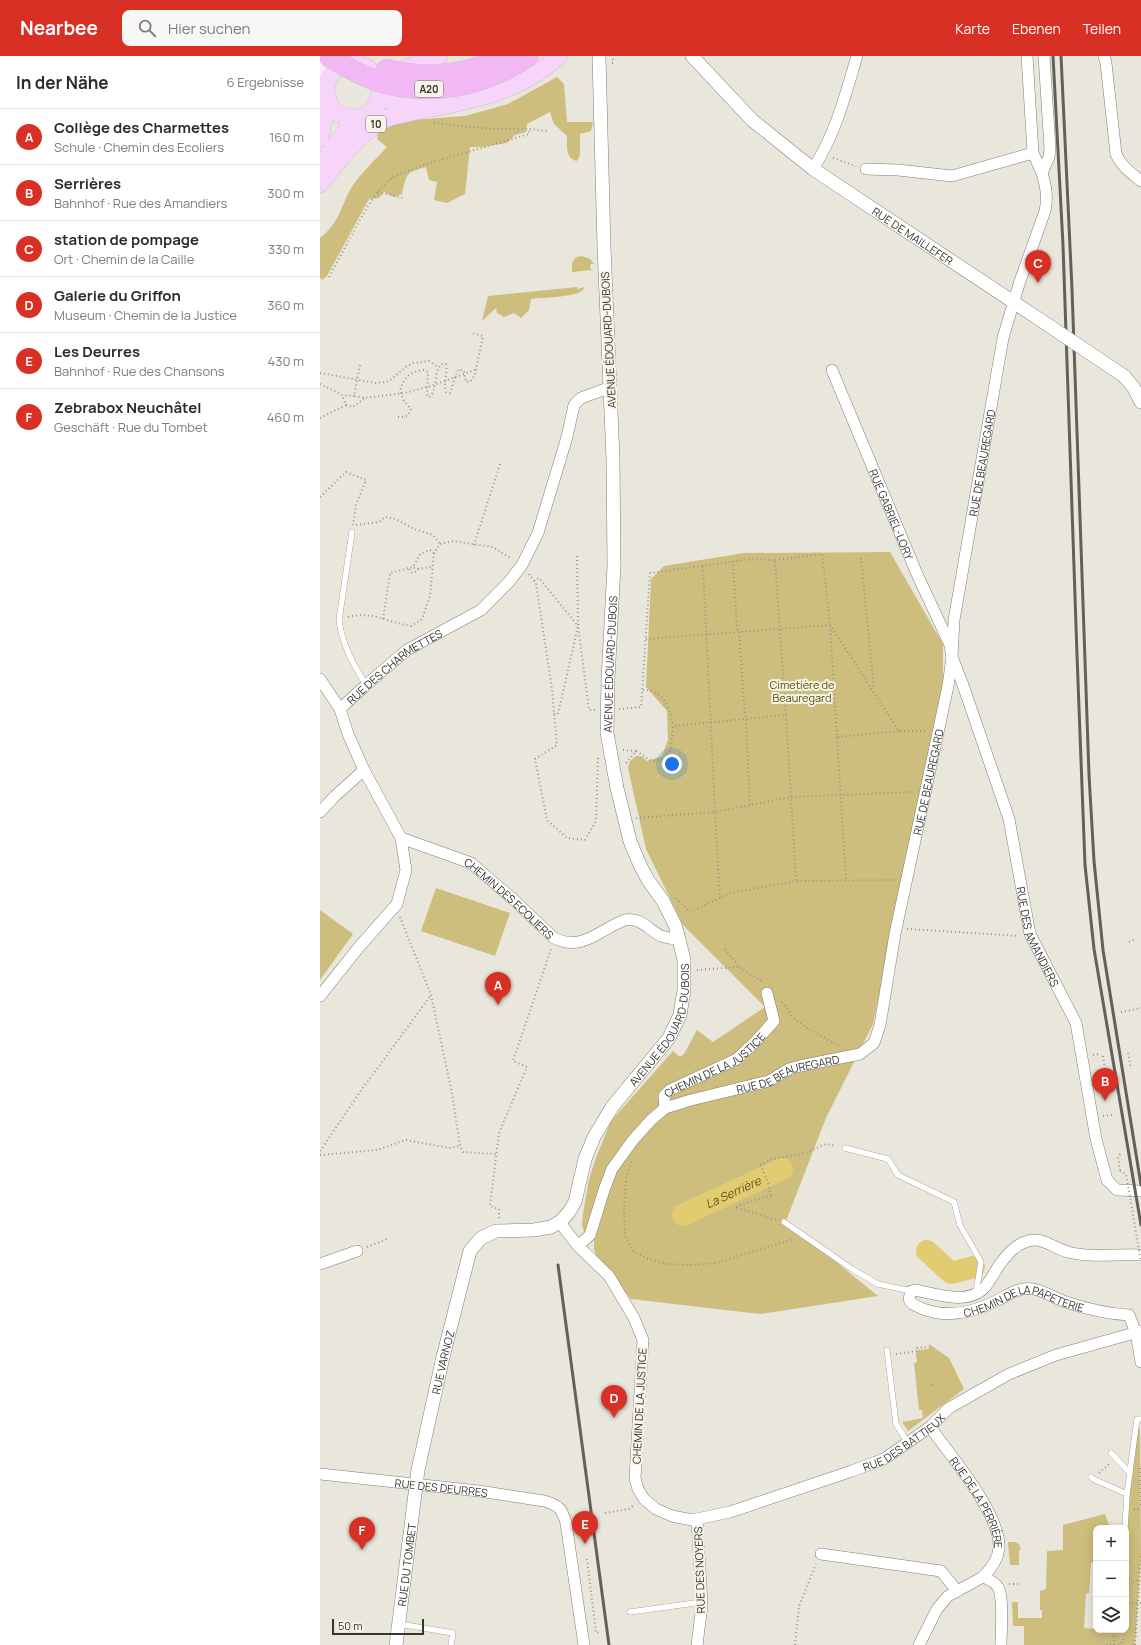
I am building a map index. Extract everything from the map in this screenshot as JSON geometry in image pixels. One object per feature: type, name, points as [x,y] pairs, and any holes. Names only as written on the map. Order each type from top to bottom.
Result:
[{"type":"highway","name":"A20","points":[[328,56],[358,73],[375,80],[412,88],[436,89],[457,87],[494,76],[516,65],[529,56]]},
{"type":"highway","name":"A20","points":[[355,59],[394,71],[431,75],[452,73],[473,68],[502,56]]},
{"type":"main road","points":[[376,75],[407,69],[439,56]]},
{"type":"main road","points":[[444,56],[438,72],[439,83],[444,93],[463,95]]},
{"type":"main road","name":"10","points":[[380,100],[501,92],[516,78],[548,66],[560,56]]},
{"type":"main road","points":[[320,57],[328,81]]},
{"type":"main road","points":[[355,59],[376,75],[380,87],[380,100],[373,111],[368,115],[355,119],[346,118],[338,114],[332,108],[328,100],[326,87],[333,73],[340,67],[349,64],[355,59]]},
{"type":"main road","name":"10","points":[[320,183],[347,150],[372,126],[386,118],[463,95]]},
{"type":"main road","points":[[320,138],[328,100]]},
{"type":"main road","name":"10","points":[[320,183],[323,164],[328,154],[355,119]]},
{"type":"street","points":[[590,56],[600,70]]},
{"type":"street","name":"AVENUE ÉDOUARD-DUBOIS","points":[[561,1221],[575,1202],[585,1160],[594,1138],[604,1120],[622,1094],[660,1050],[674,1029],[683,1001],[685,980],[684,956],[675,925],[663,901],[648,880],[630,841],[617,788],[607,733],[608,679],[614,566],[611,387],[604,247],[600,56]]},
{"type":"street","name":"RUE DE MAILLEFER","points":[[692,56],[752,120],[813,169],[1124,376],[1134,388],[1141,402]]},
{"type":"street","points":[[813,169],[823,154],[838,122],[857,56]]},
{"type":"street","points":[[866,169],[898,170],[952,176],[1033,154],[1027,56]]},
{"type":"street","points":[[1042,173],[1049,157],[1050,148],[1044,56]]},
{"type":"street","points":[[1104,56],[1116,154],[1119,161],[1141,181]]},
{"type":"street","name":"RUE DE BEAUREGARD","points":[[665,1108],[698,1098],[769,1081],[789,1069],[860,1054],[874,1044],[880,1025],[896,928],[948,686],[952,657],[954,620],[1003,338],[1014,303],[1018,284],[1048,199],[1047,188],[1042,173],[1033,154]]},
{"type":"street","name":"RUE GABRIEL-LORY","points":[[832,370],[917,574],[944,630],[950,645],[952,657]]},
{"type":"street","name":"RUE DES CHARMETTES","points":[[320,996],[359,947],[397,904],[406,870],[401,838],[364,770],[348,734],[340,709],[407,650],[481,610],[508,584],[522,566],[538,533],[567,437],[571,413],[574,405],[581,398],[611,387]]},
{"type":"street","name":"RUE DES AMANDIERS","points":[[952,657],[1009,819],[1030,934],[1076,1023],[1096,1139],[1107,1180],[1117,1190],[1141,1190]]},
{"type":"street","points":[[320,679],[340,709]]},
{"type":"street","points":[[320,812],[335,796],[364,770]]},
{"type":"street","name":"CHEMIN DES ECOLIERS","points":[[401,838],[471,863],[514,900],[554,938],[562,942],[583,942],[624,920],[634,920],[646,925],[661,936],[679,939]]},
{"type":"street","name":"CHEMIN DE LA JUSTICE","points":[[578,1246],[590,1235],[612,1169],[633,1140],[651,1120],[665,1108],[664,1096],[670,1090],[737,1059],[774,1021],[767,993]]},
{"type":"street","name":"RUE VARNOZ","points":[[416,1484],[443,1357],[470,1251],[480,1238],[496,1231],[534,1230],[551,1227],[561,1221]]},
{"type":"street","name":"CHEMIN DE LA JUSTICE","points":[[561,1221],[564,1228],[578,1246],[609,1276],[634,1318],[643,1340],[636,1478],[638,1489],[644,1499],[656,1509]]},
{"type":"street","points":[[910,1293],[915,1290],[947,1297],[962,1297],[976,1294],[984,1287],[1005,1257],[1015,1247],[1025,1241],[1039,1239],[1066,1251],[1078,1254],[1141,1255]]},
{"type":"street","points":[[320,1264],[357,1251]]},
{"type":"street","name":"CHEMIN DE LA PAPETERIE","points":[[910,1293],[910,1302],[915,1306],[933,1312],[950,1314],[975,1310],[996,1301],[1013,1291],[1026,1288],[1039,1291],[1065,1302],[1107,1314],[1129,1315],[1139,1332]]},
{"type":"street","points":[[1139,1332],[1141,1362]]},
{"type":"street","name":"RUE DES BATTIEUX","points":[[656,1509],[672,1516],[692,1520],[730,1512],[852,1471],[884,1459],[930,1427],[949,1408],[1009,1374],[1056,1355],[1139,1332]]},
{"type":"street","name":"RUE DE LA PERRIÈRE","points":[[930,1427],[983,1502],[994,1524],[999,1539],[999,1550],[996,1561],[983,1577]]},
{"type":"street","name":"RUE DES DEURRES","points":[[320,1474],[479,1490],[544,1500],[560,1508],[564,1513],[566,1523],[584,1645]]},
{"type":"street","name":"RUE DU TOMBET","points":[[396,1645],[416,1484]]},
{"type":"street","name":"RUE DES NOYERS","points":[[697,1519],[702,1602],[697,1645]]},
{"type":"street","points":[[821,1554],[941,1571],[957,1591]]},
{"type":"street","points":[[919,1645],[937,1609],[948,1596],[983,1577],[990,1579],[998,1586],[1001,1595],[1001,1645]]},
{"type":"lane","points":[[353,529],[339,620],[346,651],[366,685]]},
{"type":"lane","points":[[845,1148],[888,1159],[898,1175],[954,1202],[960,1225],[981,1262],[976,1294]]},
{"type":"lane","points":[[784,1222],[852,1269],[878,1284],[910,1293]]},
{"type":"lane","points":[[888,1352],[896,1424],[909,1443]]},
{"type":"lane","points":[[1126,1525],[1127,1494],[1138,1419],[1141,1419]]},
{"type":"lane","points":[[1111,1453],[1130,1473]]},
{"type":"lane","points":[[1091,1477],[1127,1494]]},
{"type":"lane","points":[[630,1612],[702,1602]]},
{"type":"lane","points":[[399,1624],[452,1633],[451,1645]]},
{"type":"path","points":[[433,123],[492,129],[529,129],[547,131]]},
{"type":"path","points":[[329,277],[366,209],[378,192],[394,177],[417,167],[463,152],[529,134],[529,129]]},
{"type":"path","points":[[823,154],[866,169]]},
{"type":"path","points":[[378,192],[403,198]]},
{"type":"path","points":[[398,417],[404,418],[408,415],[411,409],[404,401],[400,393],[401,384],[412,372],[424,370],[428,372],[427,396],[429,397],[432,395],[438,367],[442,364],[446,364],[447,367],[444,381],[446,392],[450,393],[456,373],[459,369],[464,371],[466,382],[470,382],[475,370],[483,336],[471,333]]},
{"type":"path","points":[[320,373],[376,383],[389,381],[413,363],[429,361],[438,367]]},
{"type":"path","points":[[354,396],[360,365]]},
{"type":"path","points":[[320,384],[342,395],[365,398],[427,387],[475,370]]},
{"type":"path","points":[[342,395],[346,405]]},
{"type":"path","points":[[320,418],[346,405],[353,407],[365,398]]},
{"type":"path","points":[[474,544],[500,464]]},
{"type":"path","points":[[320,497],[346,472],[366,480],[356,505],[353,529],[379,522],[385,517],[396,519],[414,529],[434,535],[440,544]]},
{"type":"path","points":[[339,620],[360,614],[411,626],[422,619],[430,596],[434,553],[440,544],[452,541],[493,547],[522,566],[536,583],[552,689],[557,745],[535,759],[547,820],[567,838],[585,840],[596,822],[598,752]]},
{"type":"path","points":[[383,619],[390,573],[413,567],[420,554],[430,550],[434,553]]},
{"type":"path","points":[[614,709],[641,707],[650,572],[752,559],[775,560],[822,554],[830,625],[846,881]]},
{"type":"path","points":[[577,556],[578,626],[589,710],[596,710]]},
{"type":"path","points":[[861,558],[874,691]]},
{"type":"path","points":[[775,560],[796,881]]},
{"type":"path","points":[[733,561],[737,629],[739,631],[746,718],[750,806]]},
{"type":"path","points":[[702,566],[714,812],[720,898]]},
{"type":"path","points":[[413,567],[418,569],[432,567]]},
{"type":"path","points":[[409,569],[412,573],[417,572],[418,569]]},
{"type":"path","points":[[534,581],[539,578],[578,626]]},
{"type":"path","points":[[830,625],[899,731]]},
{"type":"path","points":[[646,639],[830,625]]},
{"type":"path","points":[[554,714],[558,714],[578,626]]},
{"type":"path","points":[[623,767],[636,750],[652,761],[664,759],[671,749],[673,726],[669,708],[660,694],[649,690],[642,690]]},
{"type":"path","points":[[673,726],[786,715]]},
{"type":"path","points":[[838,737],[899,731],[929,731]]},
{"type":"path","points":[[637,824],[635,818],[714,812],[791,797],[916,792],[914,799]]},
{"type":"path","points":[[674,895],[690,912],[730,893],[796,881],[897,880]]},
{"type":"path","points":[[395,906],[400,915],[431,995],[452,1093],[460,1146],[463,1152],[497,1154]]},
{"type":"path","points":[[896,928],[1024,936]]},
{"type":"path","points":[[504,1218],[499,1219],[499,1209],[490,1206],[499,1133],[527,1067],[513,1061],[554,938]]},
{"type":"path","points":[[1130,942],[1136,939]]},
{"type":"path","points":[[725,949],[739,967],[761,981],[767,993],[775,995],[792,1016],[805,1027],[835,1043],[851,1056]]},
{"type":"path","points":[[692,970],[739,967]]},
{"type":"path","points":[[320,1151],[360,1092],[431,995]]},
{"type":"path","points":[[1121,1012],[1141,1008]]},
{"type":"path","points":[[1128,1053],[1131,1070]]},
{"type":"path","points":[[1103,1056],[1106,1074]]},
{"type":"path","points":[[1103,1116],[1112,1115]]},
{"type":"path","points":[[320,1155],[377,1150],[406,1140],[449,1148],[460,1146]]},
{"type":"path","points":[[633,1140],[636,1154],[626,1178],[624,1208],[625,1236],[633,1251],[640,1255],[648,1259],[667,1264],[716,1263],[793,1241],[802,1234]]},
{"type":"path","points":[[784,1222],[736,1207],[771,1195],[768,1183],[760,1166],[772,1159],[802,1154],[826,1144],[845,1148]]},
{"type":"path","points":[[1120,1154],[1118,1157],[1120,1171],[1126,1174],[1141,1262]]},
{"type":"path","points":[[357,1251],[387,1239]]},
{"type":"path","points":[[888,1352],[917,1352],[917,1348],[929,1347]]},
{"type":"path","points":[[605,1513],[629,1509],[644,1499]]},
{"type":"path","points":[[795,1645],[799,1606],[821,1554]]},
{"type":"path","points":[[1135,1645],[1141,1556]]},
{"type":"path","points":[[587,1559],[596,1633],[600,1632]]},
{"type":"path","points":[[1129,1584],[1140,1580]]},
{"type":"path","points":[[1014,1583],[1021,1584]]},
{"type":"path","points":[[1128,1597],[1128,1603],[1141,1603]]},
{"type":"path","points":[[1114,1645],[1115,1633]]},
{"type":"path","points":[[1106,1645],[1121,1644],[1124,1640]]},
{"type":"green space","points":[[557,77],[564,84],[567,122],[593,122],[591,131],[580,134],[580,155],[577,161],[570,158],[567,147],[567,136],[554,124],[550,112],[527,124],[526,132],[515,135],[507,143],[482,147],[470,147],[465,194],[447,203],[434,200],[437,182],[429,180],[426,167],[414,171],[406,178],[402,194],[394,197],[384,192],[379,198],[369,199],[327,276],[322,280],[320,278],[320,238],[337,219],[353,185],[387,147],[378,140],[377,134],[394,124],[412,120],[465,116],[508,104]]},
{"type":"green space","points":[[582,256],[590,259],[594,264],[591,264],[590,267],[592,270],[572,272],[572,263],[576,257]]},
{"type":"green space","points":[[577,287],[578,289],[584,287],[583,291],[581,290],[581,292],[575,294],[562,296],[531,299],[529,310],[521,318],[514,313],[504,317],[497,313],[496,308],[482,321],[488,296]]},
{"type":"green space","name":"Cimetière de Beauregard","points":[[890,552],[943,644],[943,684],[873,1024],[826,1118],[786,1221],[878,1296],[760,1314],[631,1299],[596,1255],[594,1240],[585,1235],[582,1225],[589,1179],[611,1121],[673,1051],[680,1057],[684,1054],[697,1030],[713,1042],[765,1007],[683,925],[646,849],[628,768],[630,761],[636,756],[641,756],[647,761],[662,756],[668,740],[667,711],[646,687],[651,579],[664,566],[744,553]]},
{"type":"green space","points":[[436,888],[510,913],[495,956],[421,931]]},
{"type":"green space","points":[[320,910],[353,934],[320,980]]},
{"type":"green space","points":[[929,1344],[949,1358],[964,1389],[908,1431],[902,1422],[923,1418],[922,1410],[919,1410],[914,1363],[917,1362],[916,1353],[918,1350],[929,1349]]},
{"type":"green space","points":[[1137,1419],[1140,1430],[1141,1556],[1135,1645],[1024,1645],[1024,1626],[1013,1626],[1012,1602],[1018,1602],[1018,1618],[1042,1618],[1042,1610],[1040,1610],[1040,1591],[1046,1589],[1047,1551],[1063,1550],[1063,1525],[1105,1514],[1109,1525],[1093,1525],[1093,1562],[1091,1563],[1089,1593],[1086,1594],[1084,1628],[1093,1629],[1093,1633],[1129,1633],[1129,1525],[1126,1525]]},
{"type":"green space","points":[[1008,1542],[1015,1542],[1019,1544],[1021,1550],[1019,1550],[1019,1565],[1010,1565]]},
{"type":"waterway","name":"La Serrière","points":[[683,1215],[782,1169]]},
{"type":"waterway","name":"La Serrière","points":[[927,1251],[951,1273],[974,1267]]},
{"type":"railway","points":[[1053,56],[1063,245],[1085,865],[1094,949],[1141,1225]]},
{"type":"railway","points":[[1061,56],[1072,289],[1089,775],[1094,861],[1103,950],[1141,1185]]},
{"type":"railway","points":[[558,1265],[609,1645]]},
{"type":"place","name":"station de pompage","points":[[1038,283]]},
{"type":"place","name":"Collège des Charmettes","points":[[498,1005]]},
{"type":"place","name":"Serrières","points":[[1105,1101]]},
{"type":"place","name":"Galerie du Griffon","points":[[614,1418]]},
{"type":"place","name":"Les Deurres","points":[[585,1544]]},
{"type":"place","name":"Zebrabox Neuchâtel","points":[[362,1550]]}]
